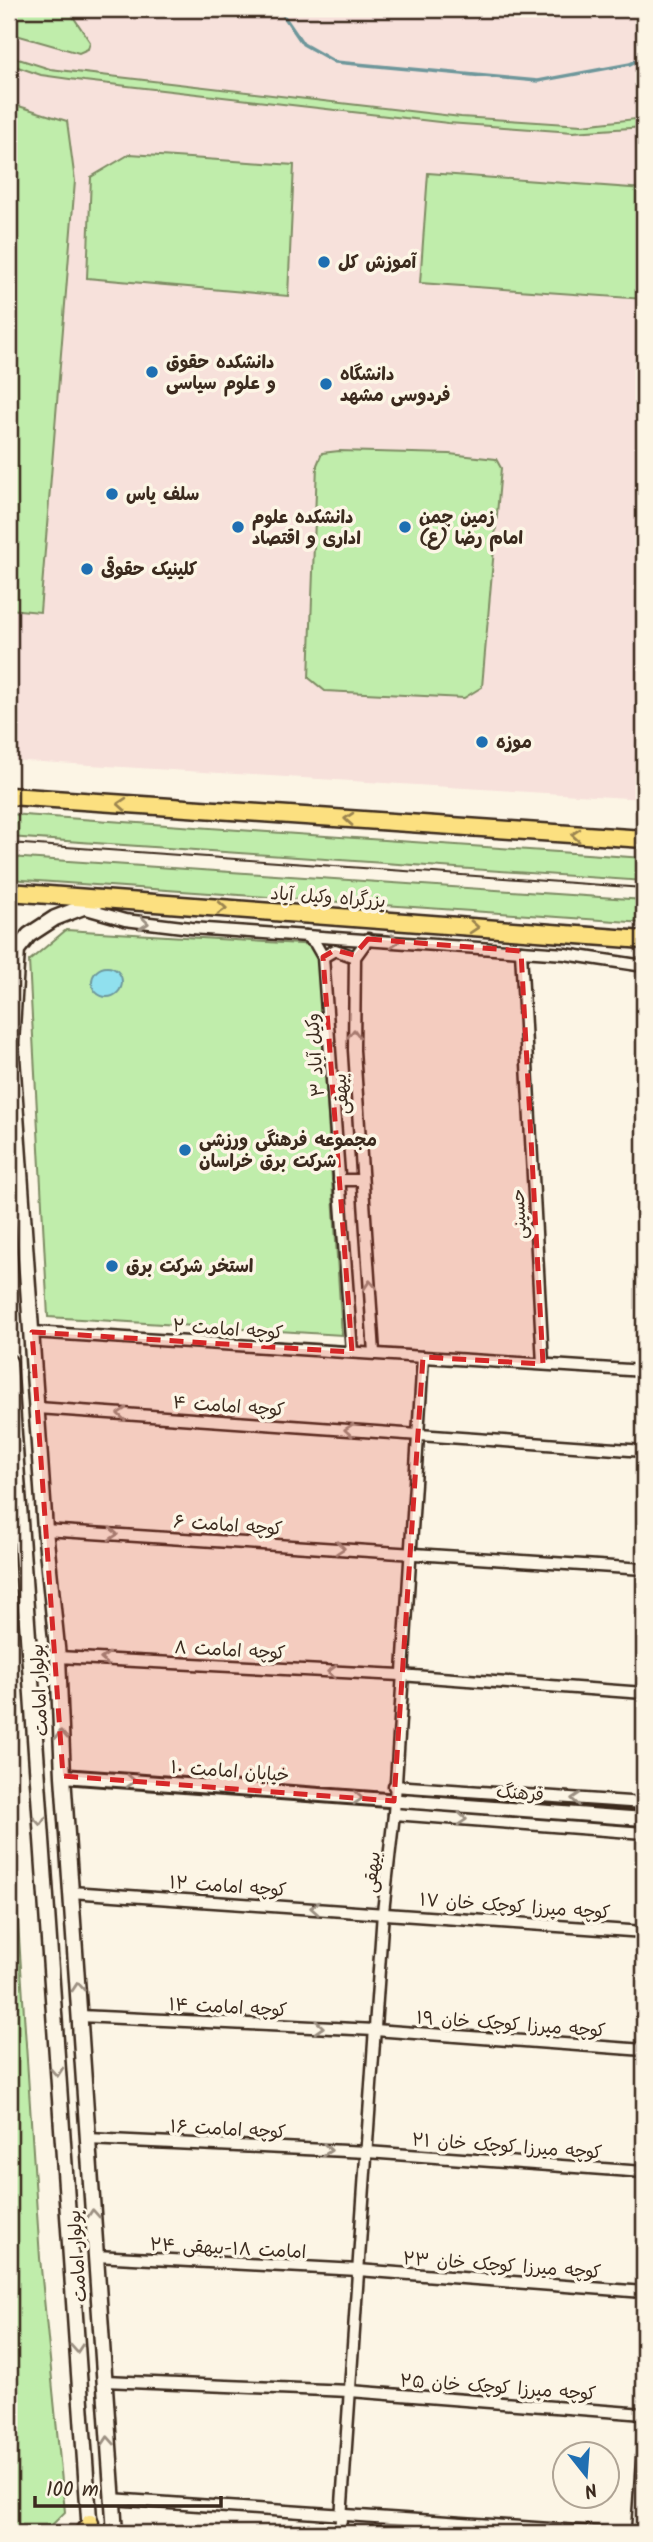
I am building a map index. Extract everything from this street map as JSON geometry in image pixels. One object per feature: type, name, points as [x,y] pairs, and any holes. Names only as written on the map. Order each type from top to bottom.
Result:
[{"type":"highway","points":[[9,796],[644,839]]},
{"type":"highway","name":"بزرگراه وکیل آباد","points":[[9,892],[644,940]]},
{"type":"main road","name":"بولوار امامت","points":[[106,900],[78,907],[29,934],[17,950],[11,963],[11,1043],[45,1530],[58,1657],[63,1776],[115,2533]]},
{"type":"main road","name":"بولوار امامت","points":[[9,1362],[88,2530]]},
{"type":"street","points":[[78,907],[125,920],[521,951],[644,966]]},
{"type":"street","points":[[306,936],[315,943],[323,957],[335,950],[355,957],[368,939]]},
{"type":"street","name":"حسینی","points":[[521,951],[543,1364]]},
{"type":"street","name":"۳ وکیل آباد","points":[[323,957],[339,1180]]},
{"type":"street","name":"بیهقی","points":[[355,957],[354,1050],[374,1353]]},
{"type":"street","points":[[352,1352],[339,1180],[362,1180]]},
{"type":"street","name":"کوچه امامت ۲","points":[[32,1332],[644,1371]]},
{"type":"street","name":"بیهقی","points":[[340,2533],[383,1912],[394,1807],[400,1675],[423,1357]]},
{"type":"street","name":"کوچه امامت ۴","points":[[38,1408],[644,1451]]},
{"type":"street","name":"کوچه امامت ۶","points":[[45,1530],[644,1569]]},
{"type":"street","name":"کوچه امامت ۸","points":[[58,1657],[400,1675],[644,1693]]},
{"type":"street","name":"خیابان امامت ۱۰","points":[[63,1776],[394,1807]]},
{"type":"street","points":[[394,1786],[644,1803]]},
{"type":"street","points":[[394,1807],[644,1833]]},
{"type":"street","name":"فرهنگ","points":[[394,1807],[644,1819]]},
{"type":"street","name":"کوچه امامت ۱۲","points":[[71,1892],[383,1912]]},
{"type":"street","name":"کوچه میرزا کوچک خان ۱۷","points":[[383,1912],[644,1932]]},
{"type":"street","name":"کوچه امامت ۱۴","points":[[80,2015],[375,2030]]},
{"type":"street","name":"کوچه میرزا کوچک خان ۱۹","points":[[375,2030],[644,2050]]},
{"type":"street","name":"کوچه امامت ۱۶","points":[[88,2139],[367,2151]]},
{"type":"street","name":"کوچه میرزا کوچک خان ۲۱","points":[[367,2151],[644,2172]]},
{"type":"street","name":"امامت ۱۸-بیهقی ۲۴","points":[[96,2256],[358,2270]]},
{"type":"street","name":"کوچه میرزا کوچک خان ۲۳","points":[[358,2270],[644,2292]]},
{"type":"street","name":"کوچه میرزا کوچک خان ۲۵","points":[[104,2381],[349,2391],[644,2414]]},
{"type":"street","points":[[637,2533],[644,2431]]},
{"type":"street","points":[[111,2499],[608,2533]]},
{"type":"highlighted area","points":[[368,939],[521,951],[543,1364],[423,1357],[394,1801],[63,1776],[32,1332],[352,1352],[323,957],[335,950],[354,955]]},
{"type":"shaded area","name":"دانشگاه فردوسی مشهد","points":[[9,9],[644,9],[644,799],[9,760]]},
{"type":"green space","points":[[9,9],[68,9],[90,42],[88,49],[79,53],[9,33]]},
{"type":"green space","points":[[9,56],[50,69],[461,117],[582,125],[644,118],[644,127],[573,132],[448,123],[41,75],[9,64]]},
{"type":"green space","points":[[9,103],[67,121],[75,181],[40,612],[9,609]]},
{"type":"green space","points":[[130,154],[294,165],[288,296],[87,278],[91,177]]},
{"type":"green space","points":[[428,173],[644,189],[644,299],[420,283]]},
{"type":"green space","name":"زمین چمن امام رضا (ع)","points":[[339,451],[449,454],[496,459],[501,468],[482,687],[464,698],[325,691],[309,678],[317,465],[322,453]]},
{"type":"green space","points":[[9,814],[644,858],[644,881],[9,837]]},
{"type":"green space","points":[[9,857],[644,900],[644,923],[9,879]]},
{"type":"green space","name":"مجموعه فرهنگی ورزشی شرکت برق خراسان","points":[[66,930],[317,945],[342,1335],[48,1317],[29,961]]},
{"type":"green space","points":[[9,1785],[40,2258],[65,2512],[44,2533],[9,2533]]},
{"type":"water","points":[[107,967],[118,971],[122,982],[118,993],[107,997],[96,993],[92,982],[96,971]]},
{"type":"waterway","points":[[279,9],[303,44],[335,62],[538,81],[630,64],[644,57]]},
{"type":"tram line","points":[[9,843],[644,888]]},
{"type":"place","name":"آموزش کل","points":[[324,262]]},
{"type":"place","name":"دانشکده حقوق و علوم سیاسی","points":[[152,372]]},
{"type":"place","name":"دانشگاه فردوسی مشهد","points":[[326,384]]},
{"type":"place","name":"سلف یاس","points":[[112,494]]},
{"type":"place","name":"دانشکده علوم اداری و اقتصاد","points":[[238,527]]},
{"type":"place","name":"زمین چمن امام رضا (ع)","points":[[405,527]]},
{"type":"place","name":"کلینیک حقوقی","points":[[87,569]]},
{"type":"place","name":"موزه","points":[[482,742]]},
{"type":"place","name":"مجموعه فرهنگی ورزشی شرکت برق خراسان","points":[[185,1150]]},
{"type":"place","name":"استخر شرکت برق","points":[[112,1266]]}]
